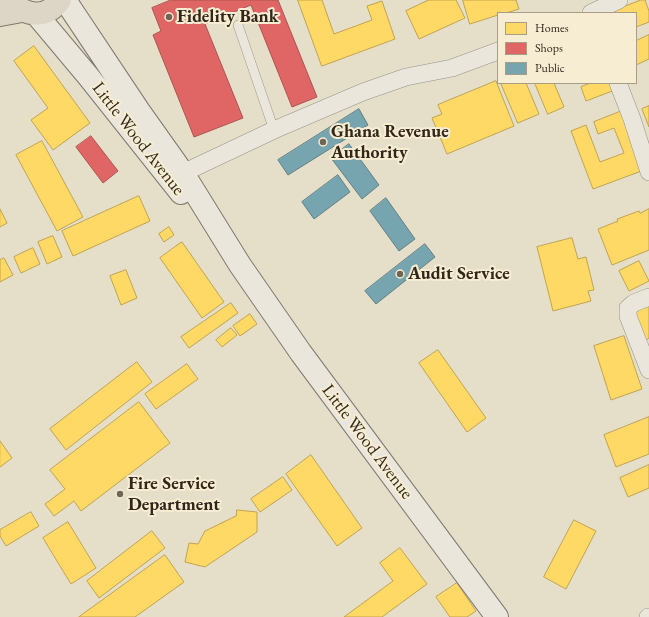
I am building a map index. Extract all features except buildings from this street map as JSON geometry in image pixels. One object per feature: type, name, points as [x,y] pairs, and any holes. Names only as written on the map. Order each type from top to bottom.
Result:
[{"type":"main road","points":[[0,15],[23,8],[44,12],[52,9],[60,0]]},
{"type":"street","name":"Little Wood Avenue","points":[[65,0],[139,111],[183,173],[240,266],[301,353],[497,617]]},
{"type":"street","points":[[593,12],[619,0]]},
{"type":"street","name":"Little Wood Avenue","points":[[23,8],[88,76],[240,266]]},
{"type":"street","points":[[183,173],[274,130],[363,92],[406,77],[452,68],[497,51]]},
{"type":"street","points":[[618,84],[632,119],[649,172]]},
{"type":"street","points":[[649,297],[628,308],[628,316],[649,370]]},
{"type":"lane","points":[[238,25],[274,130]]},
{"type":"place","name":"Fidelity Bank","points":[[169,17]]},
{"type":"place","name":"Ghana Revenue Authority","points":[[323,142]]},
{"type":"place","name":"Audit Service","points":[[400,274]]},
{"type":"place","name":"Fire Service Department","points":[[120,494]]}]
